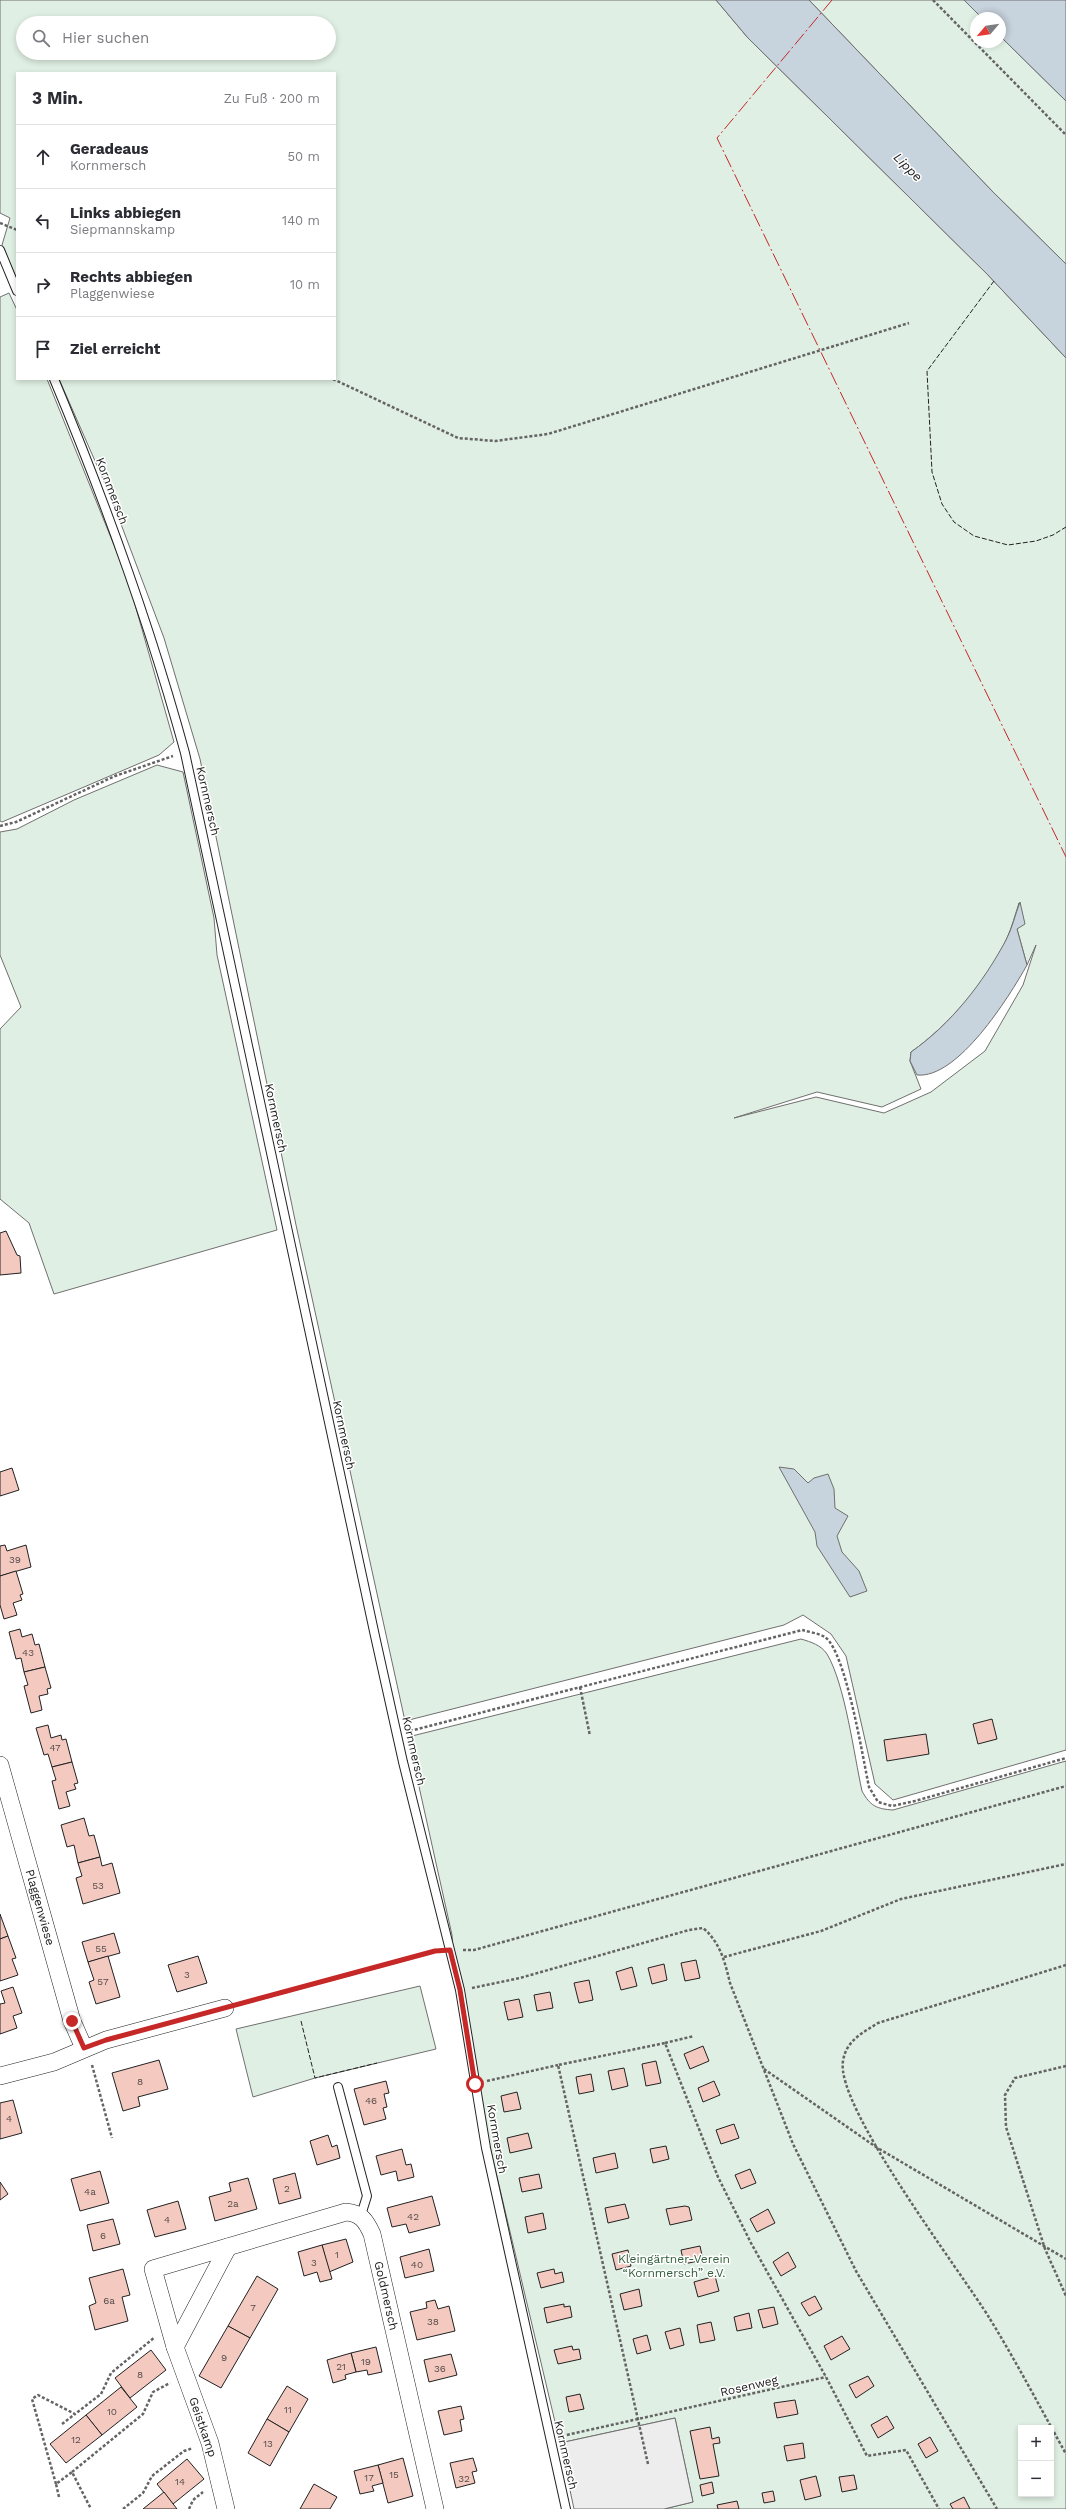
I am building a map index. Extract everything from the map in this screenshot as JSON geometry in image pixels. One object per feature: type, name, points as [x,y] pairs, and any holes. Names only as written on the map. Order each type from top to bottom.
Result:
[{"type":"street","name":"Plaggenwiese","points":[[0,1765],[72,2021],[84,2048]]},
{"type":"street","points":[[0,2076],[54,2062],[84,2048],[225,2008]]},
{"type":"street","name":"Geistkamp","points":[[226,2509],[210,2443],[184,2375],[153,2269],[346,2212],[361,2216]]},
{"type":"street","name":"Goldmersch","points":[[361,2216],[367,2222],[372,2234],[435,2509]]},
{"type":"street","points":[[175,2347],[228,2248]]},
{"type":"lane","points":[[0,250],[16,289]]},
{"type":"lane","name":"Kornmersch","points":[[54,380],[103,498],[152,642],[185,753],[398,1734],[460,1990],[486,2148],[566,2509]]},
{"type":"lane","points":[[338,2087],[367,2196],[361,2216]]},
{"type":"path","points":[[933,0],[1066,135]]},
{"type":"path","points":[[0,223],[16,230]]},
{"type":"path","points":[[335,380],[458,438],[495,441],[548,434],[909,324]]},
{"type":"path","points":[[0,826],[16,822],[115,776],[185,753]]},
{"type":"path","points":[[398,1734],[802,1630],[826,1638],[836,1651],[844,1675],[869,1787],[878,1802],[892,1806],[916,1801],[1066,1758]]},
{"type":"path","points":[[580,1687],[590,1736]]},
{"type":"path","points":[[225,2008],[435,1951],[474,1950],[1066,1786]]},
{"type":"path","points":[[724,1957],[821,1932],[901,1900],[1066,1864]]},
{"type":"path","points":[[460,1990],[520,1978],[690,1930],[703,1928],[712,1936],[724,1957],[730,1982],[793,2144],[856,2271],[997,2509]]},
{"type":"path","points":[[1066,1965],[878,2023],[851,2040],[842,2062],[848,2088],[876,2147],[990,2319],[1066,2454]]},
{"type":"path","points":[[498,2079],[694,2036]]},
{"type":"path","points":[[665,2043],[718,2177],[751,2242],[826,2377],[867,2456],[906,2450],[939,2509]]},
{"type":"path","points":[[558,2065],[648,2464]]},
{"type":"path","points":[[1066,2066],[1014,2078],[1005,2095],[1006,2127],[1045,2249],[1066,2296]]},
{"type":"path","points":[[763,2069],[876,2147],[1045,2249],[1066,2259]]},
{"type":"path","points":[[94,2071],[112,2138]]},
{"type":"path","points":[[62,2424],[101,2394],[110,2373],[169,2325]]},
{"type":"path","points":[[56,2484],[143,2414],[153,2392],[184,2375]]},
{"type":"path","name":"Rosenweg","points":[[550,2438],[676,2412],[826,2377]]},
{"type":"path","points":[[59,2497],[32,2399],[38,2395],[75,2414]]},
{"type":"path","points":[[122,2509],[143,2492],[152,2476],[184,2451],[210,2443]]},
{"type":"path","points":[[72,2472],[91,2509]]},
{"type":"green space","points":[[0,0],[716,0],[748,38],[987,274],[1066,358],[1066,1750],[893,1800],[875,1784],[846,1656],[831,1634],[803,1615],[784,1625],[405,1721],[296,1225],[200,759],[164,638],[110,495],[59,380],[336,380],[336,72],[16,72],[16,278],[2,245],[10,218],[0,213]],"holes":[[[1019,903],[1017,929],[1027,965],[1036,945],[1023,985],[985,1051],[931,1092],[884,1113],[816,1097],[734,1118],[817,1092],[882,1107],[921,1089],[910,1061],[911,1052],[925,1042],[952,1016],[966,1001],[989,970],[1007,938]]]},
{"type":"green space","points":[[809,0],[964,0],[976,12],[970,12],[970,48],[1006,48],[1006,42],[1066,101],[1066,264],[993,192]]},
{"type":"green space","points":[[9,293],[16,308],[16,380],[47,380],[128,580],[174,742],[159,755],[2,822],[0,821],[0,297]]},
{"type":"green space","points":[[157,765],[183,772],[214,918],[217,955],[277,1230],[54,1294],[29,1223],[0,1199],[0,1029],[21,1007],[0,955],[0,832],[17,829],[74,800]]},
{"type":"green space","name":"Kleingärtner-Verein “Kornmersch” e.V.","points":[[801,1639],[822,1648],[827,1654],[833,1667],[844,1701],[862,1791],[868,1800],[878,1808],[893,1810],[1066,1761],[1066,2509],[664,2509],[693,2502],[675,2418],[560,2443],[490,2147],[453,1952],[452,1935],[408,1737]]},
{"type":"green space","points":[[420,1986],[436,2049],[315,2078],[253,2097],[236,2029]]},
{"type":"shaded area","points":[[675,2418],[693,2502],[664,2509],[574,2509],[560,2443]]},
{"type":"water","name":"Lippe","points":[[716,0],[809,0],[993,192],[1066,264],[1066,358],[987,274],[748,38]]},
{"type":"water","points":[[964,0],[1066,0],[1066,101],[1006,42],[1006,12],[976,12]]},
{"type":"water","points":[[1020,902],[1025,924],[1017,929],[1027,965],[1019,979],[981,1034],[965,1050],[949,1064],[933,1073],[917,1075],[910,1061],[911,1052],[926,1041],[953,1016],[987,972],[1006,940]]},
{"type":"water","points":[[779,1467],[794,1469],[808,1483],[814,1478],[828,1474],[834,1489],[835,1508],[848,1516],[837,1536],[842,1552],[859,1571],[867,1591],[850,1597],[817,1546],[815,1532]]},
{"type":"building","points":[[6,1231],[17,1255],[20,1256],[21,1273],[0,1275],[0,1233]]},
{"type":"building","points":[[12,1468],[19,1490],[0,1496],[0,1472]]},
{"type":"building","points":[[5,1545],[7,1551],[26,1545],[31,1567],[0,1576],[0,1546]]},
{"type":"building","points":[[16,1571],[23,1594],[20,1595],[22,1600],[13,1603],[17,1615],[4,1619],[0,1605],[0,1576]]},
{"type":"building","points":[[20,1629],[22,1637],[32,1634],[35,1645],[39,1644],[45,1667],[24,1672],[21,1658],[16,1659],[9,1632]]},
{"type":"building","points":[[45,1667],[51,1688],[47,1689],[48,1694],[39,1696],[42,1710],[31,1713],[24,1686],[28,1685],[24,1672]]},
{"type":"building","points":[[992,1719],[997,1739],[978,1744],[973,1724]]},
{"type":"building","points":[[48,1725],[51,1738],[61,1735],[62,1740],[66,1739],[72,1762],[52,1767],[48,1754],[44,1755],[36,1728]]},
{"type":"building","points":[[926,1734],[929,1754],[887,1761],[884,1740]]},
{"type":"building","points":[[72,1762],[78,1783],[74,1784],[76,1789],[66,1792],[70,1806],[59,1809],[52,1781],[56,1780],[52,1767]]},
{"type":"building","points":[[84,1818],[89,1836],[94,1835],[100,1857],[78,1863],[74,1845],[67,1847],[61,1825]]},
{"type":"building","points":[[100,1857],[102,1866],[112,1863],[120,1893],[83,1904],[76,1878],[82,1876],[78,1863]]},
{"type":"building","points":[[0,1914],[8,1936],[0,1939]]},
{"type":"building","points":[[114,1933],[120,1953],[88,1962],[82,1942]]},
{"type":"building","points":[[8,1936],[16,1958],[12,1959],[18,1975],[0,1981],[0,1939]]},
{"type":"building","points":[[108,1956],[120,1997],[96,2004],[89,1982],[94,1980],[88,1962]]},
{"type":"building","points":[[198,1956],[207,1983],[177,1992],[168,1965]]},
{"type":"building","points":[[696,1960],[700,1978],[685,1981],[681,1963]]},
{"type":"building","points":[[664,1964],[667,1980],[652,1984],[648,1968]]},
{"type":"building","points":[[632,1967],[637,1986],[621,1990],[616,1972]]},
{"type":"building","points":[[589,1980],[593,2000],[579,2003],[574,1983]]},
{"type":"building","points":[[13,1987],[22,2013],[13,2016],[17,2028],[0,2034],[0,2004],[5,2003],[1,1991]]},
{"type":"building","points":[[550,1992],[553,2008],[537,2011],[534,1995]]},
{"type":"building","points":[[519,1999],[523,2017],[508,2020],[504,2002]]},
{"type":"building","points":[[703,2046],[709,2061],[690,2069],[684,2054]]},
{"type":"building","points":[[159,2060],[168,2089],[138,2097],[140,2106],[123,2111],[112,2073]]},
{"type":"building","points":[[656,2061],[661,2083],[646,2086],[642,2064]]},
{"type":"building","points":[[624,2068],[628,2086],[612,2090],[608,2071]]},
{"type":"building","points":[[591,2074],[594,2091],[579,2094],[576,2077]]},
{"type":"building","points":[[386,2081],[389,2093],[384,2094],[387,2107],[383,2108],[386,2119],[364,2125],[354,2089]]},
{"type":"building","points":[[714,2081],[720,2095],[703,2102],[698,2088]]},
{"type":"building","points":[[517,2092],[521,2109],[504,2112],[501,2096]]},
{"type":"building","points":[[13,2100],[22,2133],[0,2139],[0,2103]]},
{"type":"building","points":[[734,2124],[739,2138],[721,2144],[716,2130]]},
{"type":"building","points":[[528,2133],[532,2148],[510,2153],[507,2138]]},
{"type":"building","points":[[328,2135],[332,2147],[337,2145],[340,2158],[317,2165],[310,2141]]},
{"type":"building","points":[[666,2146],[669,2159],[653,2163],[650,2149]]},
{"type":"building","points":[[402,2149],[406,2165],[411,2164],[414,2177],[398,2181],[396,2171],[381,2175],[376,2156]]},
{"type":"building","points":[[615,2153],[618,2168],[596,2173],[593,2158]]},
{"type":"building","points":[[750,2169],[756,2183],[741,2189],[735,2175]]},
{"type":"building","points":[[100,2171],[109,2203],[80,2211],[71,2179]]},
{"type":"building","points":[[295,2173],[301,2198],[279,2204],[273,2179]]},
{"type":"building","points":[[539,2174],[542,2188],[522,2192],[519,2178]]},
{"type":"building","points":[[248,2178],[257,2209],[215,2221],[209,2197],[231,2191],[229,2183]]},
{"type":"building","points":[[0,2182],[8,2194],[0,2200]]},
{"type":"building","points":[[432,2196],[440,2225],[409,2233],[406,2224],[392,2227],[387,2208]]},
{"type":"building","points":[[178,2201],[186,2229],[155,2237],[147,2210]]},
{"type":"building","points":[[625,2204],[629,2218],[608,2223],[605,2208]]},
{"type":"building","points":[[685,2206],[689,2207],[692,2220],[670,2225],[666,2209]]},
{"type":"building","points":[[768,2209],[775,2223],[757,2232],[750,2219]]},
{"type":"building","points":[[543,2213],[546,2229],[528,2233],[525,2217]]},
{"type":"building","points":[[113,2219],[120,2244],[93,2251],[87,2225]]},
{"type":"building","points":[[346,2239],[353,2262],[329,2272],[322,2245]]},
{"type":"building","points":[[322,2245],[332,2279],[320,2282],[317,2272],[304,2276],[298,2252]]},
{"type":"building","points":[[700,2246],[703,2260],[684,2264],[681,2250]]},
{"type":"building","points":[[429,2249],[434,2271],[405,2278],[400,2257]]},
{"type":"building","points":[[628,2250],[631,2266],[616,2270],[612,2254]]},
{"type":"building","points":[[788,2252],[796,2267],[781,2276],[773,2262]]},
{"type":"building","points":[[123,2269],[130,2295],[122,2297],[128,2321],[95,2330],[89,2306],[96,2303],[89,2278]]},
{"type":"building","points":[[554,2269],[555,2274],[562,2272],[564,2282],[541,2288],[537,2273]]},
{"type":"building","points":[[257,2276],[278,2289],[250,2338],[228,2326]]},
{"type":"building","points":[[715,2276],[719,2291],[698,2297],[694,2282]]},
{"type":"building","points":[[639,2289],[642,2306],[624,2310],[620,2294]]},
{"type":"building","points":[[815,2296],[822,2309],[809,2316],[801,2303]]},
{"type":"building","points":[[435,2300],[438,2309],[449,2306],[455,2331],[417,2340],[410,2312],[427,2308],[426,2302]]},
{"type":"building","points":[[564,2304],[564,2307],[570,2306],[572,2317],[547,2323],[544,2308]]},
{"type":"building","points":[[774,2307],[778,2324],[763,2328],[758,2310]]},
{"type":"building","points":[[749,2313],[752,2328],[737,2331],[734,2317]]},
{"type":"building","points":[[711,2322],[715,2340],[700,2343],[697,2325]]},
{"type":"building","points":[[228,2326],[250,2338],[221,2388],[199,2376]]},
{"type":"building","points":[[680,2328],[684,2345],[670,2349],[665,2332]]},
{"type":"building","points":[[647,2335],[651,2350],[637,2354],[633,2339]]},
{"type":"building","points":[[842,2336],[850,2349],[831,2360],[824,2346]]},
{"type":"building","points":[[572,2346],[573,2350],[579,2349],[581,2359],[558,2364],[554,2350]]},
{"type":"building","points":[[376,2347],[382,2372],[368,2375],[367,2370],[356,2372],[351,2353]]},
{"type":"building","points":[[151,2350],[166,2370],[130,2398],[115,2378]]},
{"type":"building","points":[[351,2353],[356,2372],[345,2375],[346,2379],[333,2383],[327,2360]]},
{"type":"building","points":[[451,2354],[457,2375],[429,2382],[424,2360]]},
{"type":"building","points":[[868,2376],[874,2386],[856,2398],[849,2385]]},
{"type":"building","points":[[287,2386],[308,2399],[289,2432],[267,2419]]},
{"type":"building","points":[[121,2387],[137,2407],[102,2435],[86,2415]]},
{"type":"building","points":[[580,2394],[584,2409],[569,2412],[566,2397]]},
{"type":"building","points":[[795,2400],[798,2414],[777,2418],[774,2403]]},
{"type":"building","points":[[461,2406],[464,2419],[460,2420],[462,2431],[444,2435],[438,2411]]},
{"type":"building","points":[[86,2415],[102,2435],[66,2463],[50,2444]]},
{"type":"building","points":[[887,2416],[894,2428],[878,2438],[871,2425]]},
{"type":"building","points":[[267,2419],[289,2432],[270,2466],[248,2453]]},
{"type":"building","points":[[710,2427],[712,2439],[719,2437],[720,2443],[713,2444],[719,2476],[700,2479],[690,2431]]},
{"type":"building","points":[[930,2437],[938,2451],[926,2458],[918,2444]]},
{"type":"building","points":[[803,2443],[805,2458],[787,2461],[784,2446]]},
{"type":"building","points":[[403,2458],[413,2496],[388,2503],[378,2465]]},
{"type":"building","points":[[473,2458],[477,2471],[472,2472],[475,2483],[456,2488],[450,2463]]},
{"type":"building","points":[[187,2459],[204,2479],[173,2504],[157,2484]]},
{"type":"building","points":[[378,2465],[383,2483],[372,2486],[374,2491],[360,2494],[354,2471]]},
{"type":"building","points":[[854,2475],[857,2489],[842,2492],[839,2477]]},
{"type":"building","points":[[816,2476],[821,2496],[805,2500],[800,2480]]},
{"type":"building","points":[[712,2482],[714,2493],[702,2496],[700,2485]]},
{"type":"building","points":[[314,2484],[337,2497],[330,2509],[300,2509]]},
{"type":"building","points":[[773,2491],[775,2501],[764,2503],[762,2493]]},
{"type":"building","points":[[164,2492],[177,2509],[143,2509]]},
{"type":"building","points":[[964,2497],[970,2509],[953,2509],[950,2504]]},
{"type":"building","points":[[737,2501],[739,2509],[718,2509],[717,2505]]},
{"type":"fence","points":[[994,281],[927,371],[932,472],[942,504],[954,522],[974,536],[1008,545],[1036,541],[1053,535],[1066,527]]},
{"type":"fence","points":[[301,2021],[315,2078],[377,2063]]},
{"type":"power","points":[[832,0],[717,138],[1066,857]]},
{"type":"route","points":[[72,2021],[84,2048],[106,2040],[225,2008],[250,2003],[435,1951],[450,1950],[460,1990],[475,2084]]}]
